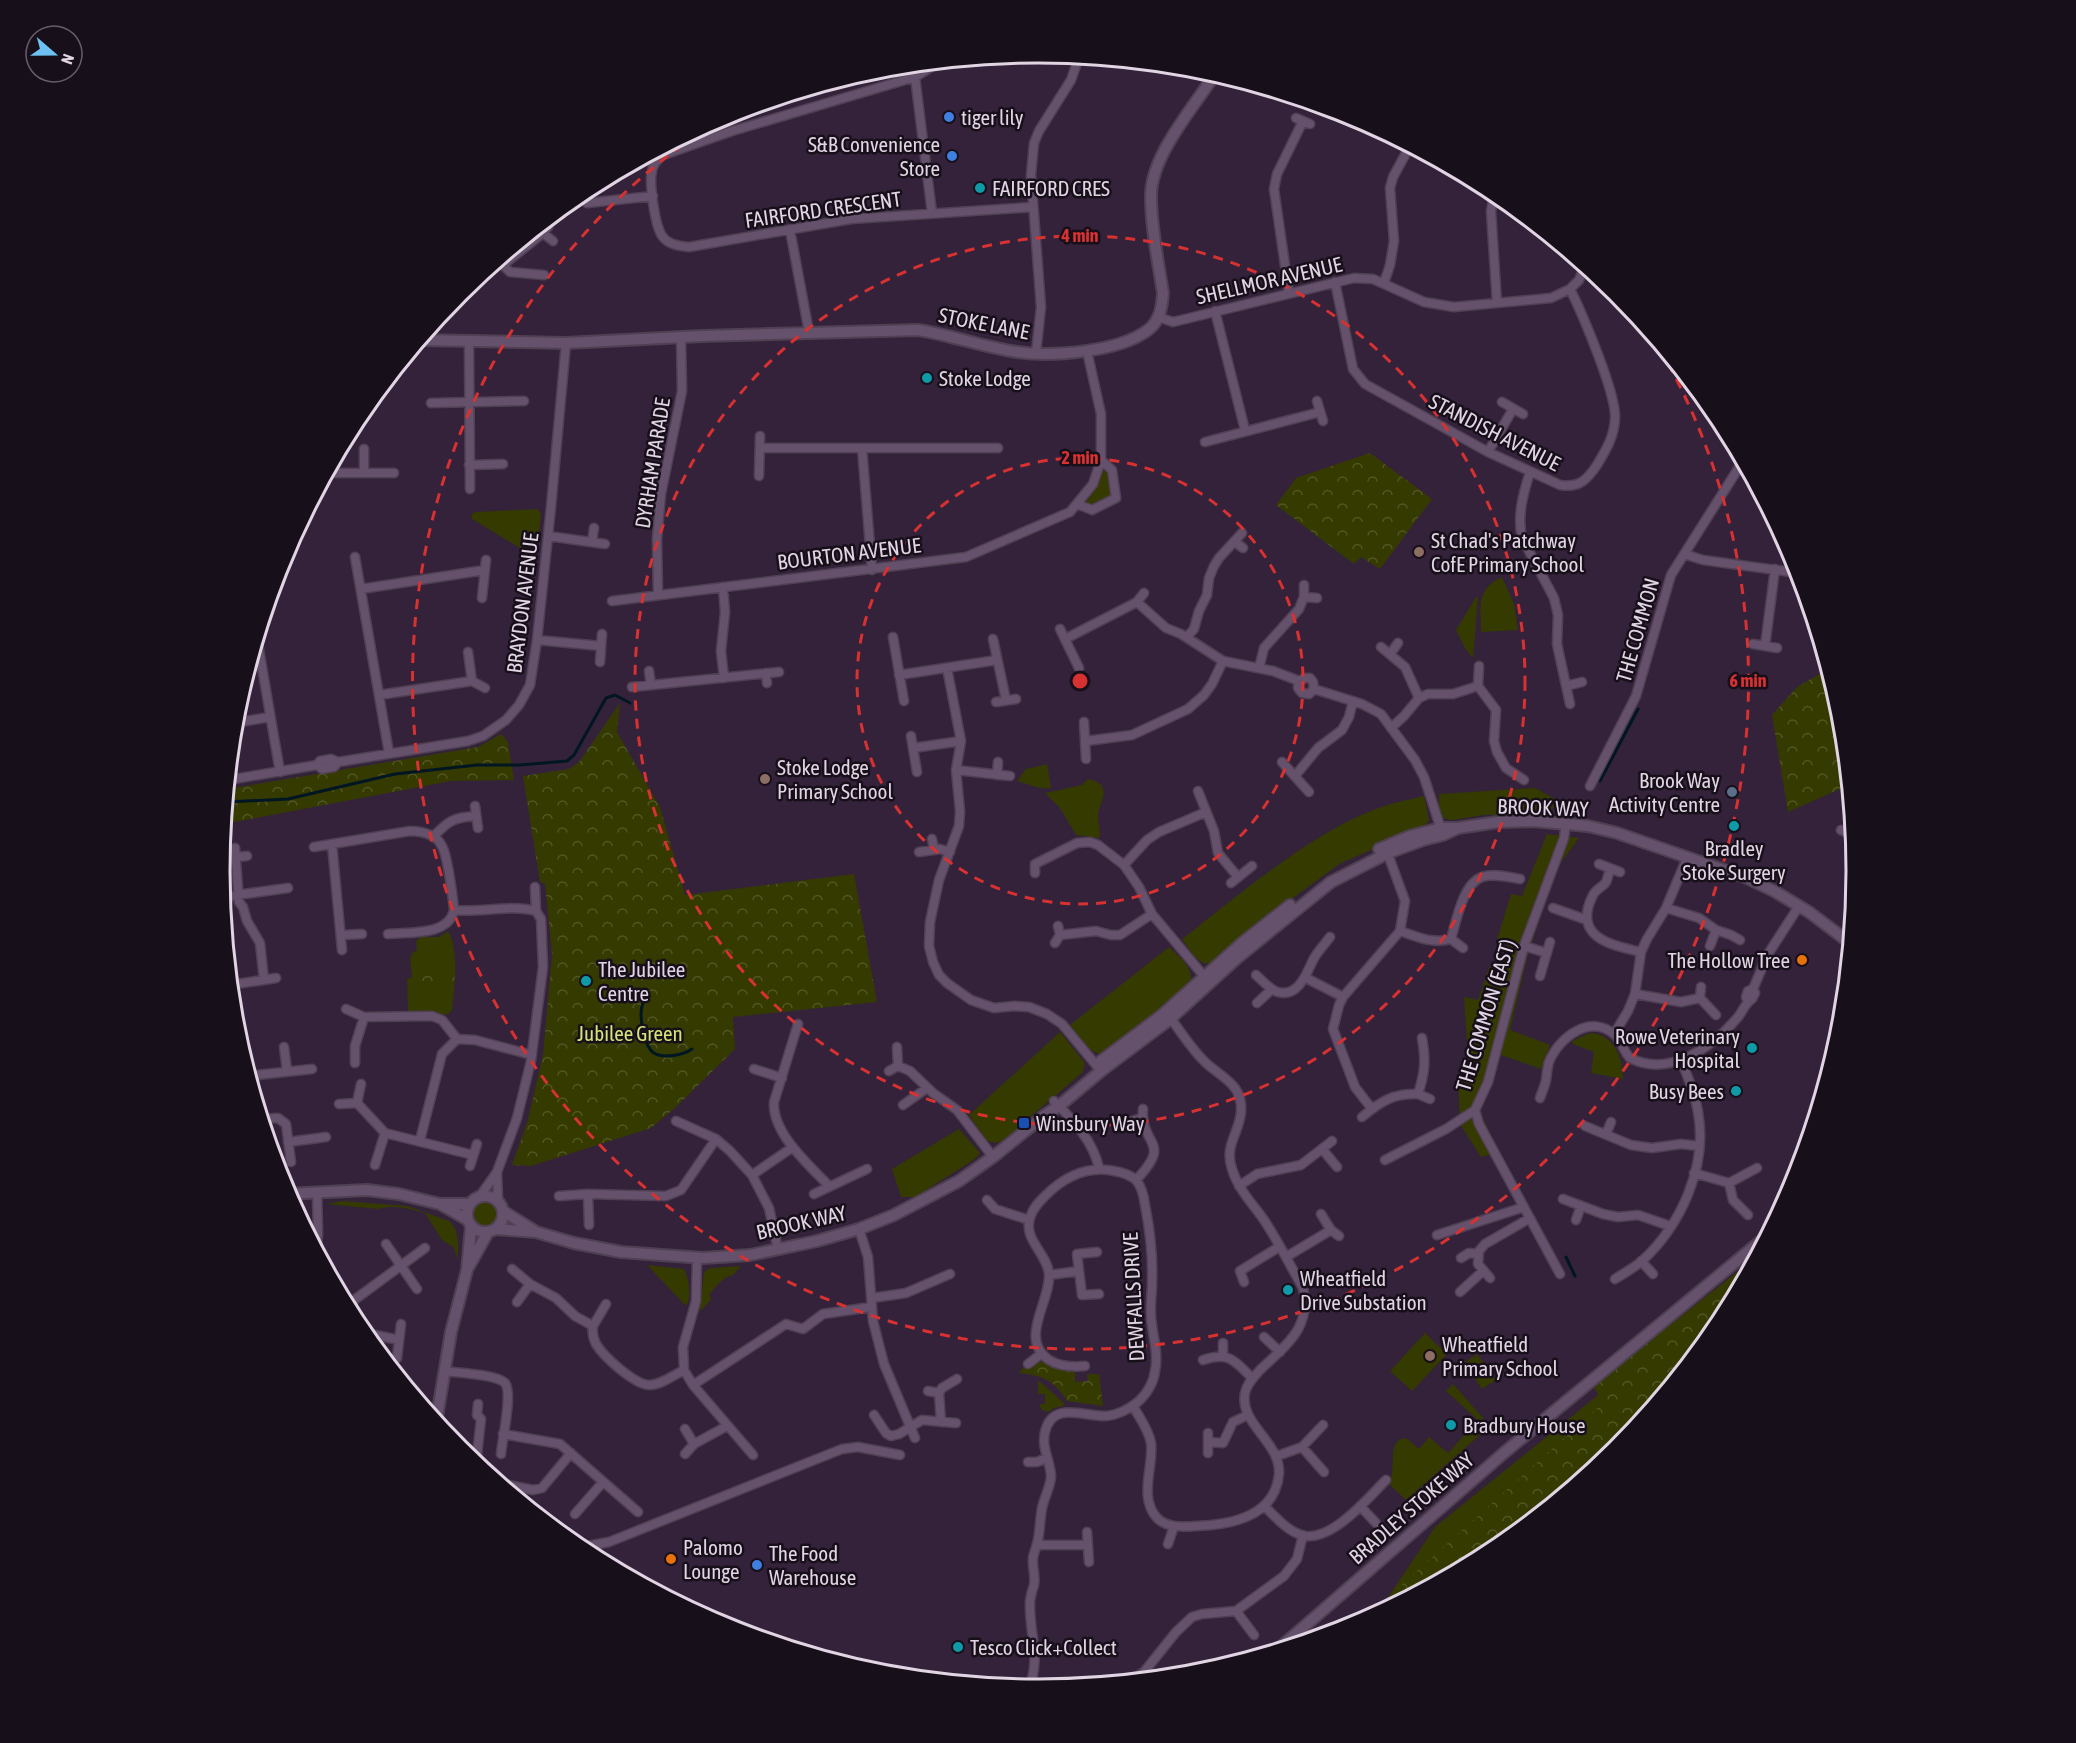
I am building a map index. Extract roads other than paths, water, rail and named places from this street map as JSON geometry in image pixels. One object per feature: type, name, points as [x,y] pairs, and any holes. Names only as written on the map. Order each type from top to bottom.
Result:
[{"type":"street","points":[[1036,353],[1041,307],[1031,175],[1035,143],[1046,118],[1071,80],[1076,64]]},
{"type":"street","name":"FAIRFORD CRESCENT","points":[[924,71],[915,77],[732,131],[668,153],[658,159],[652,169],[653,196],[659,232],[677,246],[689,247],[851,219],[1033,207]]},
{"type":"street","points":[[915,77],[932,213]]},
{"type":"street","points":[[1158,317],[1162,306],[1162,293],[1150,194],[1154,175],[1162,153],[1210,82]]},
{"type":"street","points":[[1289,293],[1274,189],[1277,174],[1303,121]]},
{"type":"street","points":[[1384,283],[1394,241],[1390,188],[1393,177],[1407,152]]},
{"type":"street","points":[[587,203],[653,196]]},
{"type":"street","points":[[1493,203],[1491,212],[1497,303]]},
{"type":"street","points":[[790,230],[809,332]]},
{"type":"street","points":[[539,236],[543,233],[553,241]]},
{"type":"street","points":[[502,266],[510,272],[544,275]]},
{"type":"street","points":[[1570,289],[1582,274]]},
{"type":"street","name":"SHELLMOR AVENUE","points":[[1158,317],[1173,321],[1354,278],[1373,279],[1430,304],[1454,307],[1551,298],[1570,289]]},
{"type":"street","name":"STANDISH AVENUE","points":[[1335,282],[1353,369],[1358,378],[1488,452],[1569,487],[1584,482],[1607,448],[1614,432],[1616,416],[1612,394],[1570,289]]},
{"type":"street","points":[[1215,311],[1245,430]]},
{"type":"street","name":"STOKE LANE","points":[[428,340],[566,343],[809,332],[918,330],[942,333],[1000,349],[1064,354],[1120,343],[1148,330],[1158,317]]},
{"type":"street","name":"DYRHAM PARADE","points":[[658,595],[657,539],[661,494],[682,391],[681,337]]},
{"type":"street","points":[[469,340],[470,489]]},
{"type":"street","name":"BRAYDON AVENUE","points":[[235,779],[317,765],[322,769],[334,767],[338,762],[468,741],[483,736],[498,727],[519,705],[530,685],[537,640],[566,343]]},
{"type":"street","name":"BOURTON AVENUE","points":[[612,600],[966,557],[1070,512],[1093,484],[1101,459],[1101,414],[1087,351]]},
{"type":"street","points":[[431,403],[524,401]]},
{"type":"street","points":[[1317,402],[1323,421]]},
{"type":"street","points":[[1502,402],[1523,414]]},
{"type":"street","points":[[1488,452],[1513,409]]},
{"type":"street","points":[[1204,442],[1320,412]]},
{"type":"street","points":[[759,476],[760,436]]},
{"type":"street","points":[[760,448],[998,448]]},
{"type":"street","points":[[862,448],[872,570]]},
{"type":"street","points":[[364,449],[364,472]]},
{"type":"street","name":"BOURTON AVENUE","points":[[1077,504],[1092,510],[1116,498],[1112,470],[1101,459]]},
{"type":"street","points":[[469,465],[503,464]]},
{"type":"street","name":"THE COMMON","points":[[1593,784],[1636,696],[1671,575],[1738,468]]},
{"type":"street","points":[[335,473],[394,472]]},
{"type":"street","points":[[1530,472],[1521,505],[1520,529],[1522,538],[1554,598],[1558,615],[1557,644],[1570,704]]},
{"type":"street","points":[[592,542],[594,528]]},
{"type":"street","points":[[1187,638],[1194,629],[1199,611],[1208,595],[1209,578],[1214,566],[1242,533]]},
{"type":"street","points":[[548,536],[605,544]]},
{"type":"street","points":[[1235,542],[1243,548]]},
{"type":"street","points":[[1684,554],[1703,560],[1789,571]]},
{"type":"street","points":[[355,557],[389,753]]},
{"type":"street","points":[[361,589],[486,565],[482,598]]},
{"type":"street","points":[[1765,646],[1775,569]]},
{"type":"street","points":[[1259,668],[1264,648],[1299,609],[1304,597],[1304,585]]},
{"type":"street","points":[[723,588],[725,612],[721,651],[724,678]]},
{"type":"street","points":[[1065,639],[1137,602],[1144,592]]},
{"type":"street","points":[[1304,597],[1317,598]]},
{"type":"street","points":[[1137,602],[1166,628],[1187,638],[1223,661],[1280,672],[1299,681],[1298,688],[1302,693],[1309,693],[1314,689],[1353,701],[1381,714],[1415,760],[1424,777],[1442,831]]},
{"type":"street","points":[[1060,629],[1079,668]]},
{"type":"street","points":[[600,662],[602,634]]},
{"type":"street","points":[[893,637],[904,701]]},
{"type":"street","points":[[993,639],[1006,700]]},
{"type":"street","points":[[537,640],[601,646]]},
{"type":"street","points":[[1391,653],[1398,643]]},
{"type":"street","points":[[1753,644],[1777,648]]},
{"type":"street","points":[[1381,647],[1405,667],[1419,698]]},
{"type":"street","points":[[468,652],[472,681]]},
{"type":"street","points":[[260,653],[280,772]]},
{"type":"street","points":[[899,675],[997,660]]},
{"type":"street","points":[[1086,741],[1132,735],[1188,710],[1204,695],[1223,661]]},
{"type":"street","points":[[1479,666],[1478,686],[1496,710],[1494,741],[1497,752],[1510,778],[1524,780]]},
{"type":"street","points":[[948,668],[961,741],[956,770],[960,810],[959,826],[939,880],[929,928],[929,946],[933,962],[939,975],[956,991],[978,1004],[994,1008],[1029,1006],[1055,1018],[1099,1068]]},
{"type":"street","points":[[649,671],[651,685]]},
{"type":"street","points":[[632,687],[779,672]]},
{"type":"street","points":[[766,673],[767,683]]},
{"type":"street","points":[[379,695],[472,681],[484,688]]},
{"type":"street","points":[[1566,686],[1582,682]]},
{"type":"street","points":[[1391,728],[1419,698],[1428,694],[1453,694],[1478,686]]},
{"type":"street","points":[[996,702],[1016,699]]},
{"type":"street","points":[[1295,776],[1318,748],[1342,730],[1349,717],[1353,701]]},
{"type":"street","points":[[244,721],[270,717]]},
{"type":"street","points":[[1084,722],[1086,759]]},
{"type":"street","points":[[911,736],[917,772]]},
{"type":"street","points":[[913,748],[961,741]]},
{"type":"street","points":[[997,775],[998,762]]},
{"type":"street","points":[[1282,762],[1309,792]]},
{"type":"street","points":[[956,770],[1010,776]]},
{"type":"street","points":[[1198,791],[1214,831],[1218,853],[1235,880],[1252,866]]},
{"type":"street","points":[[476,806],[478,828]]},
{"type":"street","points":[[1124,865],[1147,840],[1159,832],[1206,812]]},
{"type":"street","points":[[433,837],[446,823],[458,817],[476,816]]},
{"type":"street","name":"BROOK WAY","points":[[492,1230],[536,1232],[574,1243],[621,1252],[697,1258],[739,1256],[778,1250],[859,1229],[910,1207],[959,1180],[993,1157],[1099,1068],[1168,1016],[1207,980],[1331,882],[1410,836],[1498,822],[1533,821],[1588,826],[1617,833],[1747,878],[1774,891],[1844,934]]},
{"type":"street","name":"THE COMMON (EAST)","points":[[1560,1274],[1479,1124],[1475,1110],[1488,1082],[1524,946],[1564,838],[1566,823]]},
{"type":"street","points":[[314,847],[420,831],[433,837],[445,849],[454,910],[450,922],[441,928],[388,934]]},
{"type":"street","points":[[932,839],[933,849]]},
{"type":"street","points":[[1033,866],[1082,842],[1098,845],[1124,865],[1139,887],[1152,914],[1207,980]]},
{"type":"street","points":[[332,844],[342,950]]},
{"type":"street","points":[[919,852],[933,849],[950,852]]},
{"type":"street","points":[[1372,1109],[1355,1086],[1333,1029],[1343,997],[1400,931],[1405,901],[1386,850]]},
{"type":"street","points":[[247,856],[236,853],[239,875],[238,894],[247,921],[260,943],[264,980]]},
{"type":"street","points":[[1614,1034],[1635,994],[1641,952],[1666,908],[1687,858]]},
{"type":"street","points":[[1599,864],[1620,872]]},
{"type":"street","points":[[1610,868],[1606,882],[1593,893],[1588,909],[1587,920],[1591,932],[1603,942],[1641,952]]},
{"type":"street","points":[[1451,939],[1465,895],[1474,882],[1484,876],[1515,875]]},
{"type":"street","points":[[438,1413],[444,1371],[467,1270],[469,1224],[466,1215],[470,1204],[480,1196],[497,1172],[517,1118],[532,1055],[543,967],[541,919],[536,911],[535,887]]},
{"type":"street","points":[[230,895],[288,888]]},
{"type":"street","points":[[1454,891],[1465,895]]},
{"type":"street","points":[[1540,1098],[1549,1061],[1570,1034],[1587,1026],[1596,1026],[1614,1034],[1626,1054],[1635,1061],[1662,1065],[1681,1060],[1720,1035],[1739,1016],[1748,1001],[1746,997],[1748,991],[1753,989],[1768,954],[1799,906]]},
{"type":"street","points":[[454,910],[476,912],[524,908],[536,911]]},
{"type":"street","points":[[1553,908],[1587,920]]},
{"type":"street","points":[[1666,908],[1699,918],[1716,930],[1740,940]]},
{"type":"street","points":[[1055,943],[1059,931],[1096,931],[1120,935],[1152,914]]},
{"type":"street","points":[[1710,946],[1716,930]]},
{"type":"street","points":[[1400,931],[1427,941],[1451,939],[1463,948]]},
{"type":"street","points":[[342,935],[362,934]]},
{"type":"street","points":[[1256,975],[1276,992],[1284,993],[1294,990],[1306,978],[1314,958],[1330,937]]},
{"type":"street","points":[[1540,976],[1550,942]]},
{"type":"street","points":[[1524,946],[1547,953]]},
{"type":"street","points":[[237,984],[276,978]]},
{"type":"street","points":[[1306,978],[1343,997]]},
{"type":"street","points":[[1701,987],[1700,999],[1716,1015]]},
{"type":"street","points":[[1257,1003],[1272,988]]},
{"type":"street","points":[[1635,994],[1681,1002],[1700,999]]},
{"type":"street","points":[[346,1010],[364,1017],[432,1016],[442,1020],[457,1039]]},
{"type":"street","points":[[1033,1680],[1035,1643],[1029,1604],[1034,1584],[1033,1556],[1038,1545],[1042,1505],[1051,1476],[1044,1445],[1047,1425],[1061,1413],[1070,1411],[1105,1416],[1120,1413],[1133,1406],[1151,1441],[1148,1490],[1152,1509],[1157,1518],[1174,1526],[1215,1526],[1238,1522],[1264,1506],[1277,1484],[1279,1472],[1277,1456],[1248,1415],[1245,1395],[1252,1378],[1280,1352],[1300,1326],[1305,1315],[1303,1287],[1263,1219],[1239,1186],[1229,1158],[1232,1138],[1239,1121],[1241,1102],[1229,1080],[1205,1062],[1168,1016]]},
{"type":"street","points":[[355,1064],[355,1046],[364,1017]]},
{"type":"street","points":[[798,1024],[774,1102],[774,1110],[776,1118],[793,1147],[829,1186]]},
{"type":"street","points":[[1418,1094],[1426,1062],[1422,1038]]},
{"type":"street","points":[[420,1140],[442,1054],[457,1039],[475,1040],[532,1055]]},
{"type":"street","points":[[284,1047],[287,1071]]},
{"type":"street","points":[[897,1047],[898,1066]]},
{"type":"street","points":[[1615,1279],[1641,1261],[1670,1226],[1685,1201],[1694,1173],[1699,1146],[1698,1112],[1691,1084],[1681,1060]]},
{"type":"street","points":[[889,1071],[898,1066]]},
{"type":"street","points":[[898,1066],[910,1071],[927,1088],[957,1110],[993,1157]]},
{"type":"street","points":[[256,1075],[312,1069]]},
{"type":"street","points":[[754,1069],[782,1078]]},
{"type":"street","points":[[357,1103],[361,1084]]},
{"type":"street","points":[[903,1105],[927,1088]]},
{"type":"street","points":[[1362,1117],[1385,1100],[1398,1094],[1418,1094],[1430,1098]]},
{"type":"street","points":[[339,1104],[357,1103],[385,1132],[473,1155]]},
{"type":"street","points":[[1057,1104],[1085,1136],[1095,1152],[1099,1168]]},
{"type":"street","points":[[1385,1160],[1446,1129],[1475,1110]]},
{"type":"street","points":[[1085,1366],[1063,1366],[1041,1354],[1036,1336],[1037,1323],[1049,1275],[1043,1258],[1030,1239],[1029,1220],[1035,1206],[1051,1190],[1070,1176],[1085,1170],[1099,1168],[1121,1172],[1136,1180],[1149,1166],[1155,1152],[1142,1114],[1129,1122]]},
{"type":"street","points":[[268,1119],[278,1118],[286,1124],[291,1162]]},
{"type":"street","points":[[676,1121],[716,1139],[752,1175],[769,1208],[778,1250]]},
{"type":"street","points":[[1606,1134],[1611,1122]]},
{"type":"street","points":[[1585,1126],[1631,1145],[1652,1148],[1681,1144],[1699,1146]]},
{"type":"street","points":[[375,1165],[385,1132]]},
{"type":"street","points":[[288,1142],[327,1137]]},
{"type":"street","points":[[559,1196],[588,1194],[666,1196],[681,1190],[716,1139]]},
{"type":"street","points":[[1239,1186],[1257,1174],[1301,1166],[1332,1141]]},
{"type":"street","points":[[470,1166],[477,1144]]},
{"type":"street","points":[[752,1175],[793,1147]]},
{"type":"street","points":[[1323,1150],[1337,1167]]},
{"type":"street","points":[[1694,1173],[1729,1184],[1757,1168]]},
{"type":"street","points":[[814,1194],[867,1169]]},
{"type":"street","points":[[467,1270],[492,1230],[500,1224],[497,1172]]},
{"type":"street","name":"DEWFALLS DRIVE","points":[[1133,1406],[1142,1399],[1156,1369],[1151,1316],[1152,1265],[1145,1205],[1142,1191],[1136,1180]]},
{"type":"street","points":[[1729,1184],[1733,1200],[1748,1215]]},
{"type":"street","points":[[297,1193],[367,1190],[399,1194],[440,1204],[470,1204]]},
{"type":"street","points":[[317,1192],[318,1238]]},
{"type":"street","points":[[588,1194],[589,1225]]},
{"type":"street","points":[[480,1196],[486,1196],[500,1206]]},
{"type":"street","points":[[1563,1199],[1603,1214],[1618,1217],[1638,1215],[1670,1226]]},
{"type":"street","points":[[987,1200],[995,1209],[1029,1220]]},
{"type":"street","points":[[440,1204],[482,1232],[492,1230]]},
{"type":"street","name":"BROOK WAY","points":[[500,1206],[536,1232]]},
{"type":"street","points":[[1576,1220],[1581,1206]]},
{"type":"street","points":[[1437,1236],[1524,1207]]},
{"type":"street","points":[[1321,1214],[1331,1230],[1339,1236]]},
{"type":"street","points":[[1490,1278],[1478,1264],[1478,1254],[1485,1244],[1530,1218]]},
{"type":"street","points":[[859,1229],[868,1257],[873,1321],[884,1364],[915,1438]]},
{"type":"street","points":[[1286,1257],[1331,1230]]},
{"type":"street","points":[[386,1244],[417,1289]]},
{"type":"street","points":[[1244,1282],[1237,1268],[1279,1247]]},
{"type":"street","name":"BRADLEY STOKE WAY","points":[[1289,1640],[1505,1452],[1753,1247]]},
{"type":"street","points":[[353,1301],[425,1248]]},
{"type":"street","name":"DEWFALLS DRIVE","points":[[1097,1252],[1077,1254],[1082,1295],[1099,1294]]},
{"type":"street","points":[[1461,1258],[1469,1253],[1478,1254]]},
{"type":"street","points":[[697,1258],[696,1301],[683,1347],[684,1370],[693,1385],[753,1455]]},
{"type":"street","points":[[1641,1261],[1653,1274]]},
{"type":"street","points":[[512,1269],[530,1284],[550,1294],[575,1316],[593,1326]]},
{"type":"street","points":[[1049,1275],[1079,1271]]},
{"type":"street","points":[[1460,1292],[1483,1271]]},
{"type":"street","points":[[693,1385],[786,1324],[803,1329],[823,1314],[906,1293],[950,1274]]},
{"type":"street","points":[[517,1302],[530,1284]]},
{"type":"street","points":[[606,1305],[593,1326],[595,1342],[601,1351],[622,1370],[642,1383],[650,1385],[684,1370]]},
{"type":"street","points":[[397,1358],[401,1324]]},
{"type":"street","points":[[376,1335],[399,1340]]},
{"type":"street","points":[[1263,1337],[1280,1352]]},
{"type":"street","points":[[1223,1343],[1223,1356]]},
{"type":"street","points":[[1028,1364],[1041,1354]]},
{"type":"street","points":[[1203,1360],[1223,1356],[1233,1359],[1252,1378]]},
{"type":"street","points":[[444,1371],[495,1378],[504,1383],[509,1393],[501,1454]]},
{"type":"street","points":[[941,1422],[939,1393],[942,1388],[957,1379]]},
{"type":"street","points":[[928,1391],[939,1393]]},
{"type":"street","points":[[477,1454],[482,1419],[477,1415],[478,1404]]},
{"type":"street","points":[[874,1415],[891,1436],[899,1434],[922,1420],[956,1423]]},
{"type":"street","points":[[1208,1442],[1223,1443],[1233,1422],[1248,1415]]},
{"type":"street","points":[[1277,1456],[1302,1447],[1323,1425]]},
{"type":"street","points":[[685,1454],[694,1444],[727,1426]]},
{"type":"street","points":[[685,1429],[694,1444]]},
{"type":"street","points":[[1208,1433],[1208,1453]]},
{"type":"street","points":[[503,1434],[560,1444],[638,1512]]},
{"type":"street","points":[[591,1545],[609,1542],[842,1449],[858,1447],[900,1455]]},
{"type":"street","points":[[1302,1447],[1324,1472]]},
{"type":"street","points":[[514,1486],[532,1490],[542,1488],[571,1453]]},
{"type":"street","points":[[1028,1462],[1037,1462],[1046,1458]]},
{"type":"street","points":[[1264,1506],[1286,1527],[1303,1535],[1319,1534],[1333,1529],[1386,1480]]},
{"type":"street","points":[[575,1514],[603,1482]]},
{"type":"street","points":[[1360,1506],[1376,1523]]},
{"type":"street","points":[[1168,1545],[1174,1526]]},
{"type":"street","points":[[1087,1532],[1089,1562]]},
{"type":"street","points":[[1142,1673],[1191,1617],[1236,1611],[1284,1576],[1297,1558],[1303,1535]]},
{"type":"street","points":[[1038,1545],[1088,1545]]},
{"type":"street","points":[[1236,1611],[1254,1635]]},
{"type":"waterway","points":[[233,802],[288,799],[395,774],[477,765],[520,765],[567,761],[574,755],[606,698],[615,695],[630,703]]},
{"type":"waterway","points":[[1600,781],[1638,709]]},
{"type":"waterway","points":[[1481,1003],[1485,991]]},
{"type":"waterway","points":[[649,996],[643,1002],[641,1015],[650,1050],[658,1055],[668,1056],[692,1049]]},
{"type":"waterway","points":[[1566,1257],[1575,1276]]},
{"type":"place","name":"tiger lily","points":[[949,117]]},
{"type":"place","name":"S&B Convenience Store","points":[[952,156]]},
{"type":"place","name":"FAIRFORD CRES","points":[[980,188]]},
{"type":"place","name":"Stoke Lodge","points":[[927,378]]},
{"type":"place","name":"St Chad's Patchway CofE Primary School","points":[[1419,552]]},
{"type":"place","name":"Stoke Lodge Primary School","points":[[765,779]]},
{"type":"place","name":"Brook Way Activity Centre","points":[[1732,792]]},
{"type":"place","name":"Bradley Stoke Surgery","points":[[1734,826]]},
{"type":"place","name":"The Hollow Tree","points":[[1802,960]]},
{"type":"place","name":"The Jubilee Centre","points":[[586,981]]},
{"type":"place","name":"Rowe Veterinary Hospital","points":[[1752,1048]]},
{"type":"place","name":"Busy Bees","points":[[1736,1091]]},
{"type":"place","name":"Winsbury Way","points":[[1024,1123]]},
{"type":"place","name":"Wheatfield Drive Substation","points":[[1288,1290]]},
{"type":"place","name":"Wheatfield Primary School","points":[[1430,1356]]},
{"type":"place","name":"Bradbury House","points":[[1451,1425]]},
{"type":"place","name":"Palomo Lounge","points":[[671,1559]]},
{"type":"place","name":"The Food Warehouse","points":[[757,1565]]},
{"type":"place","name":"Tesco Click+Collect","points":[[958,1647]]},
{"type":"park label","name":"Jubilee Green","points":[[630,1033]]}]
